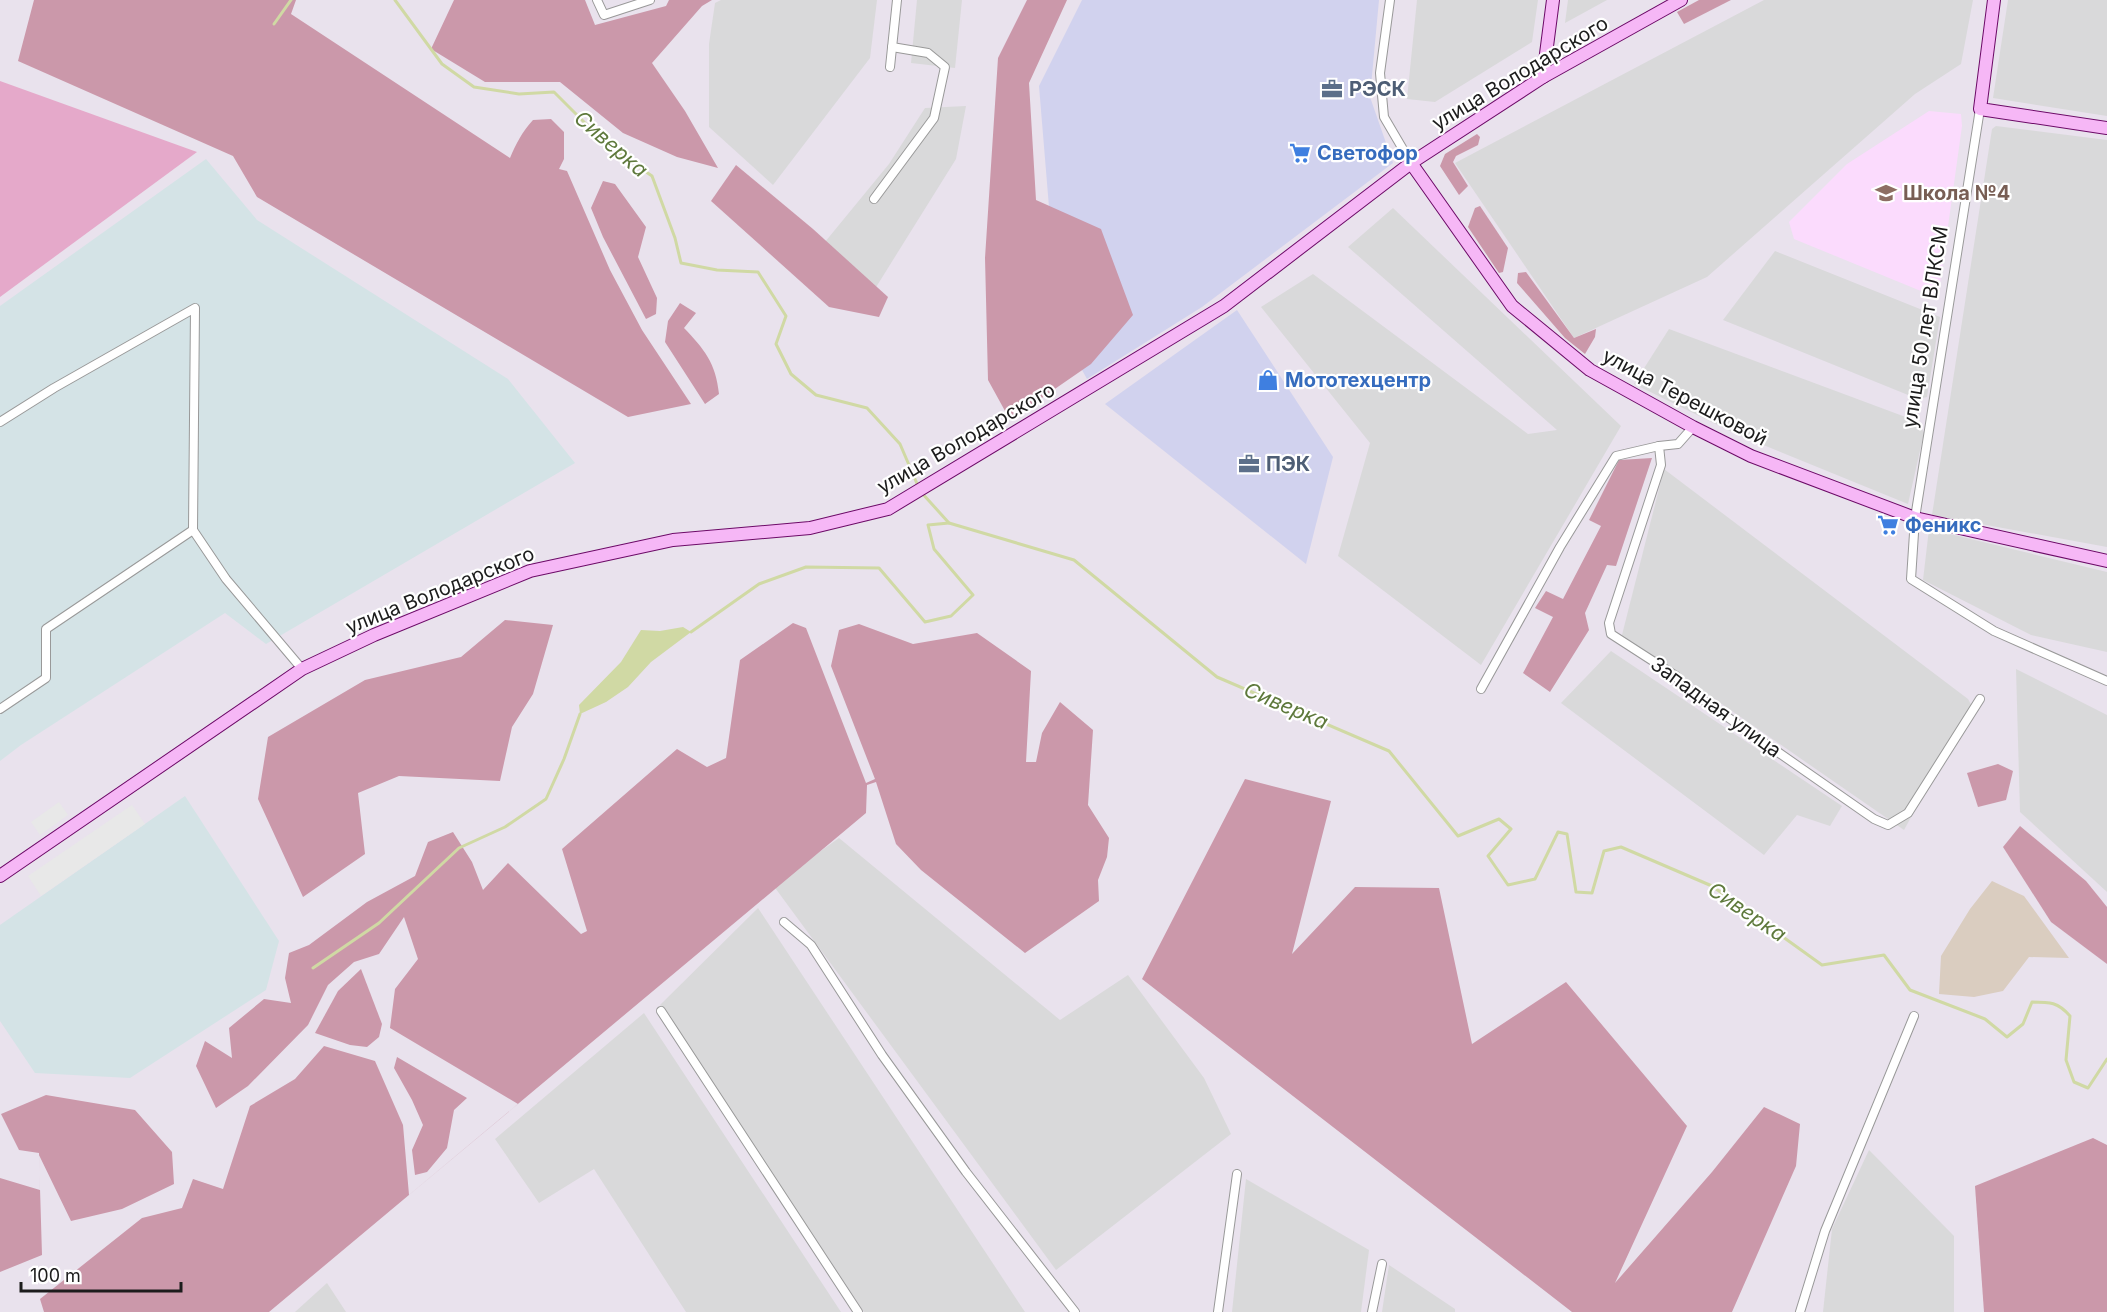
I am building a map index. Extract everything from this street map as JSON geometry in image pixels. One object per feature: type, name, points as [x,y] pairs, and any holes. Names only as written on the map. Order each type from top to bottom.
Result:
[{"type":"main road","points":[[1543,77],[1553,0]]},
{"type":"main road","name":"улица Володарского","points":[[0,876],[302,669],[374,635],[530,571],[673,540],[810,528],[888,509],[1224,306],[1411,163],[1543,77],[1681,0]]},
{"type":"main road","name":"улица 50 лет ВЛКСМ","points":[[1980,109],[1994,0]]},
{"type":"main road","points":[[1980,109],[2107,128]]},
{"type":"main road","name":"улица Терешковой","points":[[1411,163],[1512,306],[1590,370],[1751,456],[1915,518],[2107,561]]},
{"type":"street","points":[[597,0],[604,15],[650,0]]},
{"type":"street","points":[[890,67],[897,0]]},
{"type":"street","name":"улица Терешковой","points":[[1390,0],[1380,73],[1384,117],[1411,163]]},
{"type":"street","points":[[874,199],[934,118],[945,67],[928,53],[892,47]]},
{"type":"street","name":"улица 50 лет ВЛКСМ","points":[[1915,518],[1980,109]]},
{"type":"street","points":[[0,422],[54,388],[195,308],[193,530],[226,579],[302,669]]},
{"type":"street","points":[[1480,689],[1560,547],[1616,456],[1678,444],[1693,427]]},
{"type":"street","name":"Западная улица","points":[[1659,446],[1661,465],[1609,623],[1611,634],[1676,676],[1683,686],[1874,819],[1888,825],[1908,813],[1980,699]]},
{"type":"street","points":[[1915,518],[1911,579],[1994,631],[2107,681]]},
{"type":"street","points":[[0,709],[46,678],[46,629],[193,530]]},
{"type":"street","points":[[784,922],[811,945],[882,1055],[966,1172],[1075,1312]]},
{"type":"street","points":[[661,1011],[858,1312]]},
{"type":"street","points":[[1800,1312],[1825,1231],[1914,1016]]},
{"type":"street","points":[[1218,1312],[1237,1174]]},
{"type":"street","points":[[1372,1312],[1382,1264]]},
{"type":"shaded area","points":[[34,0],[296,0],[291,14],[510,158],[520,138],[533,120],[551,119],[564,132],[564,159],[559,169],[567,171],[610,270],[642,330],[691,404],[628,417],[257,197],[233,156],[18,61]]},
{"type":"shaded area","points":[[454,0],[585,0],[595,25],[666,6],[669,0],[712,0],[702,6],[652,63],[685,111],[718,168],[677,157],[623,133],[560,82],[485,82],[431,49]]},
{"type":"shaded area","points":[[721,0],[877,0],[870,58],[773,185],[709,127],[709,44],[715,3]]},
{"type":"shaded area","points":[[917,0],[962,0],[955,68],[911,63]]},
{"type":"shaded area","points":[[1027,0],[1067,0],[1029,83],[1036,200],[1101,229],[1133,315],[1091,364],[1010,420],[988,380],[985,258],[998,58]]},
{"type":"shaded area","points":[[1082,0],[1379,0],[1370,97],[1393,163],[1202,307],[1087,379],[1059,328],[1039,86]]},
{"type":"shaded area","points":[[1417,0],[1538,0],[1532,42],[1435,102],[1407,99]]},
{"type":"shaded area","points":[[1568,0],[1607,0],[1565,23]]},
{"type":"shaded area","points":[[1699,0],[1731,0],[1684,24],[1677,12]]},
{"type":"shaded area","points":[[1764,0],[1973,0],[1961,64],[1915,94],[1707,277],[1574,338],[1455,163]]},
{"type":"shaded area","points":[[2008,0],[2107,0],[2107,116],[1993,98]]},
{"type":"shaded area","points":[[0,81],[197,152],[0,297]]},
{"type":"shaded area","points":[[966,106],[956,159],[873,292],[825,242],[889,164],[925,108]]},
{"type":"shaded area","name":"Школа №4","points":[[1929,111],[1961,114],[1962,126],[1938,298],[1794,239],[1789,222],[1847,164]]},
{"type":"shaded area","points":[[1996,126],[2107,140],[2107,547],[1932,515],[1992,129]]},
{"type":"shaded area","points":[[1477,134],[1480,137],[1478,145],[1456,156],[1453,162],[1468,186],[1459,195],[1440,166],[1445,154]]},
{"type":"shaded area","points":[[206,159],[257,220],[508,379],[575,463],[266,644],[225,613],[21,745],[0,761],[0,306]]},
{"type":"shaded area","points":[[736,165],[813,229],[888,297],[879,317],[829,307],[711,201]]},
{"type":"shaded area","points":[[603,181],[615,184],[646,227],[638,257],[657,298],[656,314],[646,319],[603,237],[591,208]]},
{"type":"shaded area","points":[[1480,206],[1508,248],[1503,272],[1499,273],[1468,227],[1475,208]]},
{"type":"shaded area","points":[[1393,208],[1621,426],[1481,665],[1338,556],[1370,443],[1261,307],[1313,274],[1528,434],[1557,430],[1348,247]]},
{"type":"shaded area","points":[[1775,251],[1940,317],[1927,397],[1918,399],[1723,320]]},
{"type":"shaded area","points":[[1526,272],[1574,338],[1596,329],[1595,337],[1585,354],[1565,338],[1517,283],[1518,273]]},
{"type":"shaded area","points":[[680,303],[696,313],[684,328],[708,357],[715,374],[719,394],[705,404],[665,342],[668,321]]},
{"type":"shaded area","points":[[1237,310],[1333,457],[1306,564],[1105,404]]},
{"type":"shaded area","points":[[1669,329],[1919,422],[1924,433],[1908,504],[1734,433],[1634,384]]},
{"type":"shaded area","points":[[1652,458],[1616,566],[1607,565],[1585,613],[1589,630],[1550,692],[1523,673],[1553,617],[1535,608],[1546,591],[1563,599],[1601,526],[1589,520],[1619,460]]},
{"type":"shaded area","points":[[1664,469],[1968,699],[1972,706],[1904,830],[1622,635]]},
{"type":"shaded area","points":[[1929,529],[2107,572],[2107,652],[2031,635],[1923,580]]},
{"type":"shaded area","points":[[505,620],[553,625],[533,694],[512,727],[500,781],[399,776],[358,793],[365,854],[303,897],[258,799],[268,737],[365,680],[461,657]]},
{"type":"shaded area","points":[[793,623],[806,628],[866,783],[875,779],[831,666],[839,630],[859,624],[913,644],[977,633],[1031,671],[1026,762],[1036,762],[1042,733],[1060,702],[1093,730],[1088,805],[1109,838],[1107,857],[1098,880],[1099,901],[1025,953],[921,870],[896,844],[876,782],[867,785],[866,813],[518,1104],[390,1028],[395,989],[418,959],[404,917],[379,954],[354,962],[328,985],[308,1025],[248,1086],[216,1108],[196,1066],[205,1041],[232,1058],[229,1028],[264,999],[291,1003],[285,978],[289,953],[309,945],[367,902],[415,876],[428,842],[453,832],[472,862],[483,890],[508,863],[581,934],[587,931],[562,849],[677,749],[707,767],[726,758],[740,660]]},
{"type":"shaded area","points":[[683,627],[691,632],[651,662],[628,687],[606,702],[580,714],[579,705],[621,662],[641,630],[660,631]]},
{"type":"shaded area","points":[[1611,651],[1842,806],[1830,826],[1797,815],[1764,855],[1561,703]]},
{"type":"shaded area","points":[[2016,669],[2107,715],[2107,892],[2020,812]]},
{"type":"shaded area","points":[[1998,764],[2013,771],[2006,800],[1978,807],[1967,773]]},
{"type":"shaded area","points":[[1245,779],[1331,801],[1292,954],[1355,887],[1439,888],[1472,1044],[1566,982],[1687,1126],[1615,1283],[1712,1172],[1764,1107],[1800,1124],[1796,1166],[1732,1312],[1572,1312],[1142,979]]},
{"type":"shaded area","points":[[185,796],[279,941],[266,990],[130,1078],[35,1073],[0,1021],[0,925]]},
{"type":"shaded area","points":[[59,802],[68,815],[40,835],[31,822]]},
{"type":"shaded area","points":[[132,805],[145,824],[41,896],[28,876]]},
{"type":"shaded area","points":[[2020,826],[2086,881],[2107,907],[2107,964],[2051,922],[2003,847]]},
{"type":"shaded area","points":[[839,838],[1060,1020],[1128,975],[1204,1078],[1231,1134],[1056,1270],[773,885]]},
{"type":"shaded area","points":[[1992,881],[2024,896],[2069,958],[2029,957],[2003,991],[1974,997],[1939,994],[1941,956],[1970,909]]},
{"type":"shaded area","points":[[758,908],[1025,1312],[864,1312],[660,1005]]},
{"type":"shaded area","points":[[361,969],[382,1024],[379,1037],[367,1047],[350,1045],[315,1033],[338,991]]},
{"type":"shaded area","points":[[644,1013],[841,1312],[686,1312],[594,1169],[539,1203],[495,1139]]},
{"type":"shaded area","points":[[324,1046],[375,1061],[403,1125],[409,1195],[269,1312],[44,1312],[40,1299],[142,1218],[182,1208],[193,1179],[223,1189],[250,1106],[295,1079]]},
{"type":"shaded area","points":[[397,1057],[467,1098],[454,1110],[447,1148],[427,1172],[415,1175],[412,1150],[423,1125],[394,1068]]},
{"type":"shaded area","points":[[46,1095],[135,1110],[172,1152],[174,1184],[122,1209],[71,1221],[39,1153],[19,1150],[1,1114]]},
{"type":"shaded area","points":[[2093,1138],[2107,1145],[2107,1312],[1984,1312],[1975,1186]]},
{"type":"shaded area","points":[[1869,1150],[1954,1236],[1954,1312],[1823,1312],[1832,1229]]},
{"type":"shaded area","points":[[40,1173],[42,1255],[0,1272],[0,1178],[40,1190]]},
{"type":"shaded area","points":[[1246,1179],[1369,1250],[1361,1312],[1232,1312]]},
{"type":"shaded area","points":[[1389,1265],[1455,1309],[1455,1312],[1382,1312]]},
{"type":"shaded area","points":[[327,1283],[346,1312],[295,1312]]},
{"type":"waterway","points":[[274,24],[291,0]]},
{"type":"waterway","name":"Сиверка","points":[[395,0],[442,64],[474,87],[519,94],[554,92],[607,145],[652,176],[675,238],[681,263],[717,270],[758,272],[786,316],[776,344],[791,374],[816,395],[867,408],[900,444],[918,486]]},
{"type":"waterway","name":"Сиверка","points":[[921,492],[949,523],[1074,560],[1217,677],[1389,751],[1458,836],[1499,819],[1511,829],[1488,856],[1508,885],[1535,879],[1558,832],[1567,834],[1576,892],[1592,893],[1604,851],[1621,847],[1712,886],[1822,965],[1884,955],[1910,990],[1985,1019],[2007,1037],[2023,1024],[2032,1002],[2057,1005],[2070,1016],[2066,1060],[2074,1082],[2088,1088],[2107,1059]]},
{"type":"waterway","points":[[691,632],[759,584],[806,567],[879,568],[925,622],[951,616],[973,595],[934,549],[928,525],[949,523]]},
{"type":"waterway","points":[[313,968],[379,923],[459,848],[505,827],[546,799],[564,759],[580,714]]},
{"type":"place","name":"РЭСК","points":[[1332,89]]},
{"type":"place","name":"Светофор","points":[[1300,153]]},
{"type":"place","name":"Школа №4","points":[[1886,193]]},
{"type":"place","name":"Мототехцентр","points":[[1268,380]]},
{"type":"place","name":"ПЭК","points":[[1249,464]]},
{"type":"place","name":"Феникс","points":[[1888,525]]}]
